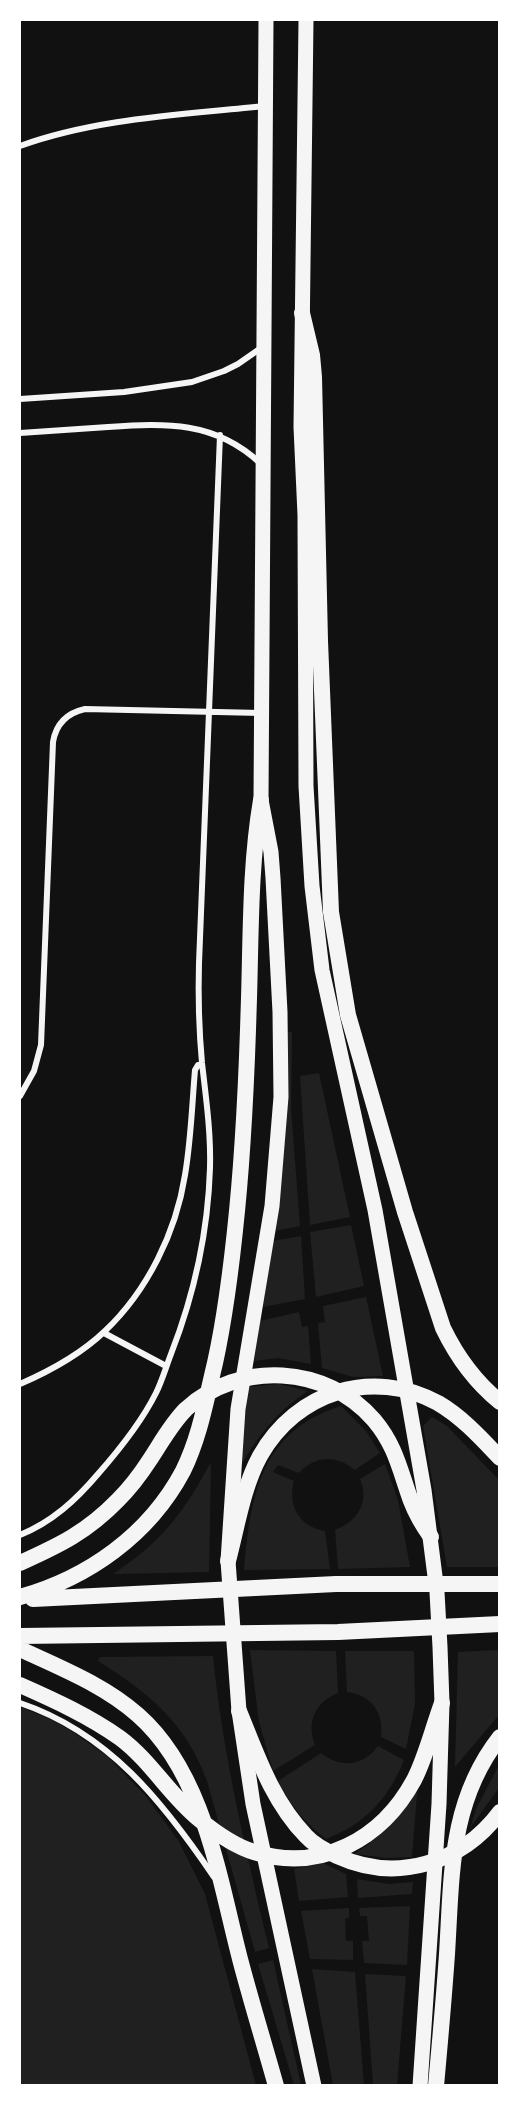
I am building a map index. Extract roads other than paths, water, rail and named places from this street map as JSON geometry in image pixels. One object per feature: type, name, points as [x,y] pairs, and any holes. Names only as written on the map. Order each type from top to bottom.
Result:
[{"type":"highway","points":[[20,1599],[62,1583],[109,1557],[150,1519],[177,1480],[194,1447],[203,1420],[225,1320],[242,1156],[253,870],[261,800],[266,20]]},
{"type":"highway","points":[[306,20],[301,427],[305,515],[306,786],[312,886],[322,970],[375,1210],[431,1537],[438,1614],[442,1703],[439,1804],[420,2085]]},
{"type":"highway","points":[[302,313],[312,355],[314,377],[323,718],[331,912],[338,964],[348,1015],[365,1075],[443,1328],[455,1352],[471,1375],[500,1402]]},
{"type":"highway","points":[[261,800],[271,852],[280,1012],[281,1097],[272,1206],[238,1409],[228,1561],[239,1711],[254,1804],[314,2085]]},
{"type":"highway","points":[[20,1563],[61,1545],[101,1516],[135,1482],[174,1423],[200,1398],[233,1382],[268,1375],[287,1375],[322,1384],[351,1400],[372,1418],[395,1452],[412,1503],[431,1537]]},
{"type":"highway","points":[[228,1561],[250,1479],[259,1458],[270,1439],[285,1422],[322,1397],[343,1390],[367,1387],[391,1388],[415,1394],[437,1403],[457,1416],[500,1458]]},
{"type":"highway","points":[[20,1599],[336,1584],[500,1584]]},
{"type":"highway","points":[[20,1636],[338,1632],[500,1624]]},
{"type":"highway","points":[[20,1649],[106,1691],[139,1715],[162,1740],[185,1775],[205,1829],[276,2085]]},
{"type":"highway","points":[[20,1685],[94,1721],[121,1739],[198,1818],[231,1843],[279,1858],[328,1854],[356,1843],[376,1829],[393,1811],[414,1779],[442,1703]]},
{"type":"highway","points":[[239,1711],[263,1770],[282,1806],[308,1838],[326,1851],[346,1860],[390,1869],[412,1868],[434,1862],[455,1853],[473,1841],[500,1812]]},
{"type":"highway","points":[[436,2085],[450,1899],[459,1821],[470,1786],[486,1754],[500,1737]]},
{"type":"street","points":[[20,146],[66,131],[95,125],[267,106]]},
{"type":"street","points":[[20,399],[124,392],[192,382],[231,368],[263,345]]},
{"type":"street","points":[[20,433],[165,425],[203,430],[220,435],[242,447],[262,465]]},
{"type":"street","points":[[20,1535],[48,1521],[81,1494],[113,1458],[144,1414],[157,1391],[178,1335],[194,1280],[208,1202],[210,1145],[202,1065],[199,963],[220,435]]},
{"type":"street","points":[[20,1096],[34,1071],[41,1045],[53,742],[58,727],[69,715],[86,709],[261,713]]},
{"type":"street","points":[[20,1384],[60,1364],[104,1333],[137,1294],[163,1249],[185,1176],[195,1070],[198,1065],[202,1065]]},
{"type":"street","points":[[104,1333],[166,1366]]},
{"type":"street","points":[[20,1703],[58,1719],[86,1736],[138,1778],[160,1803],[223,1891]]}]
